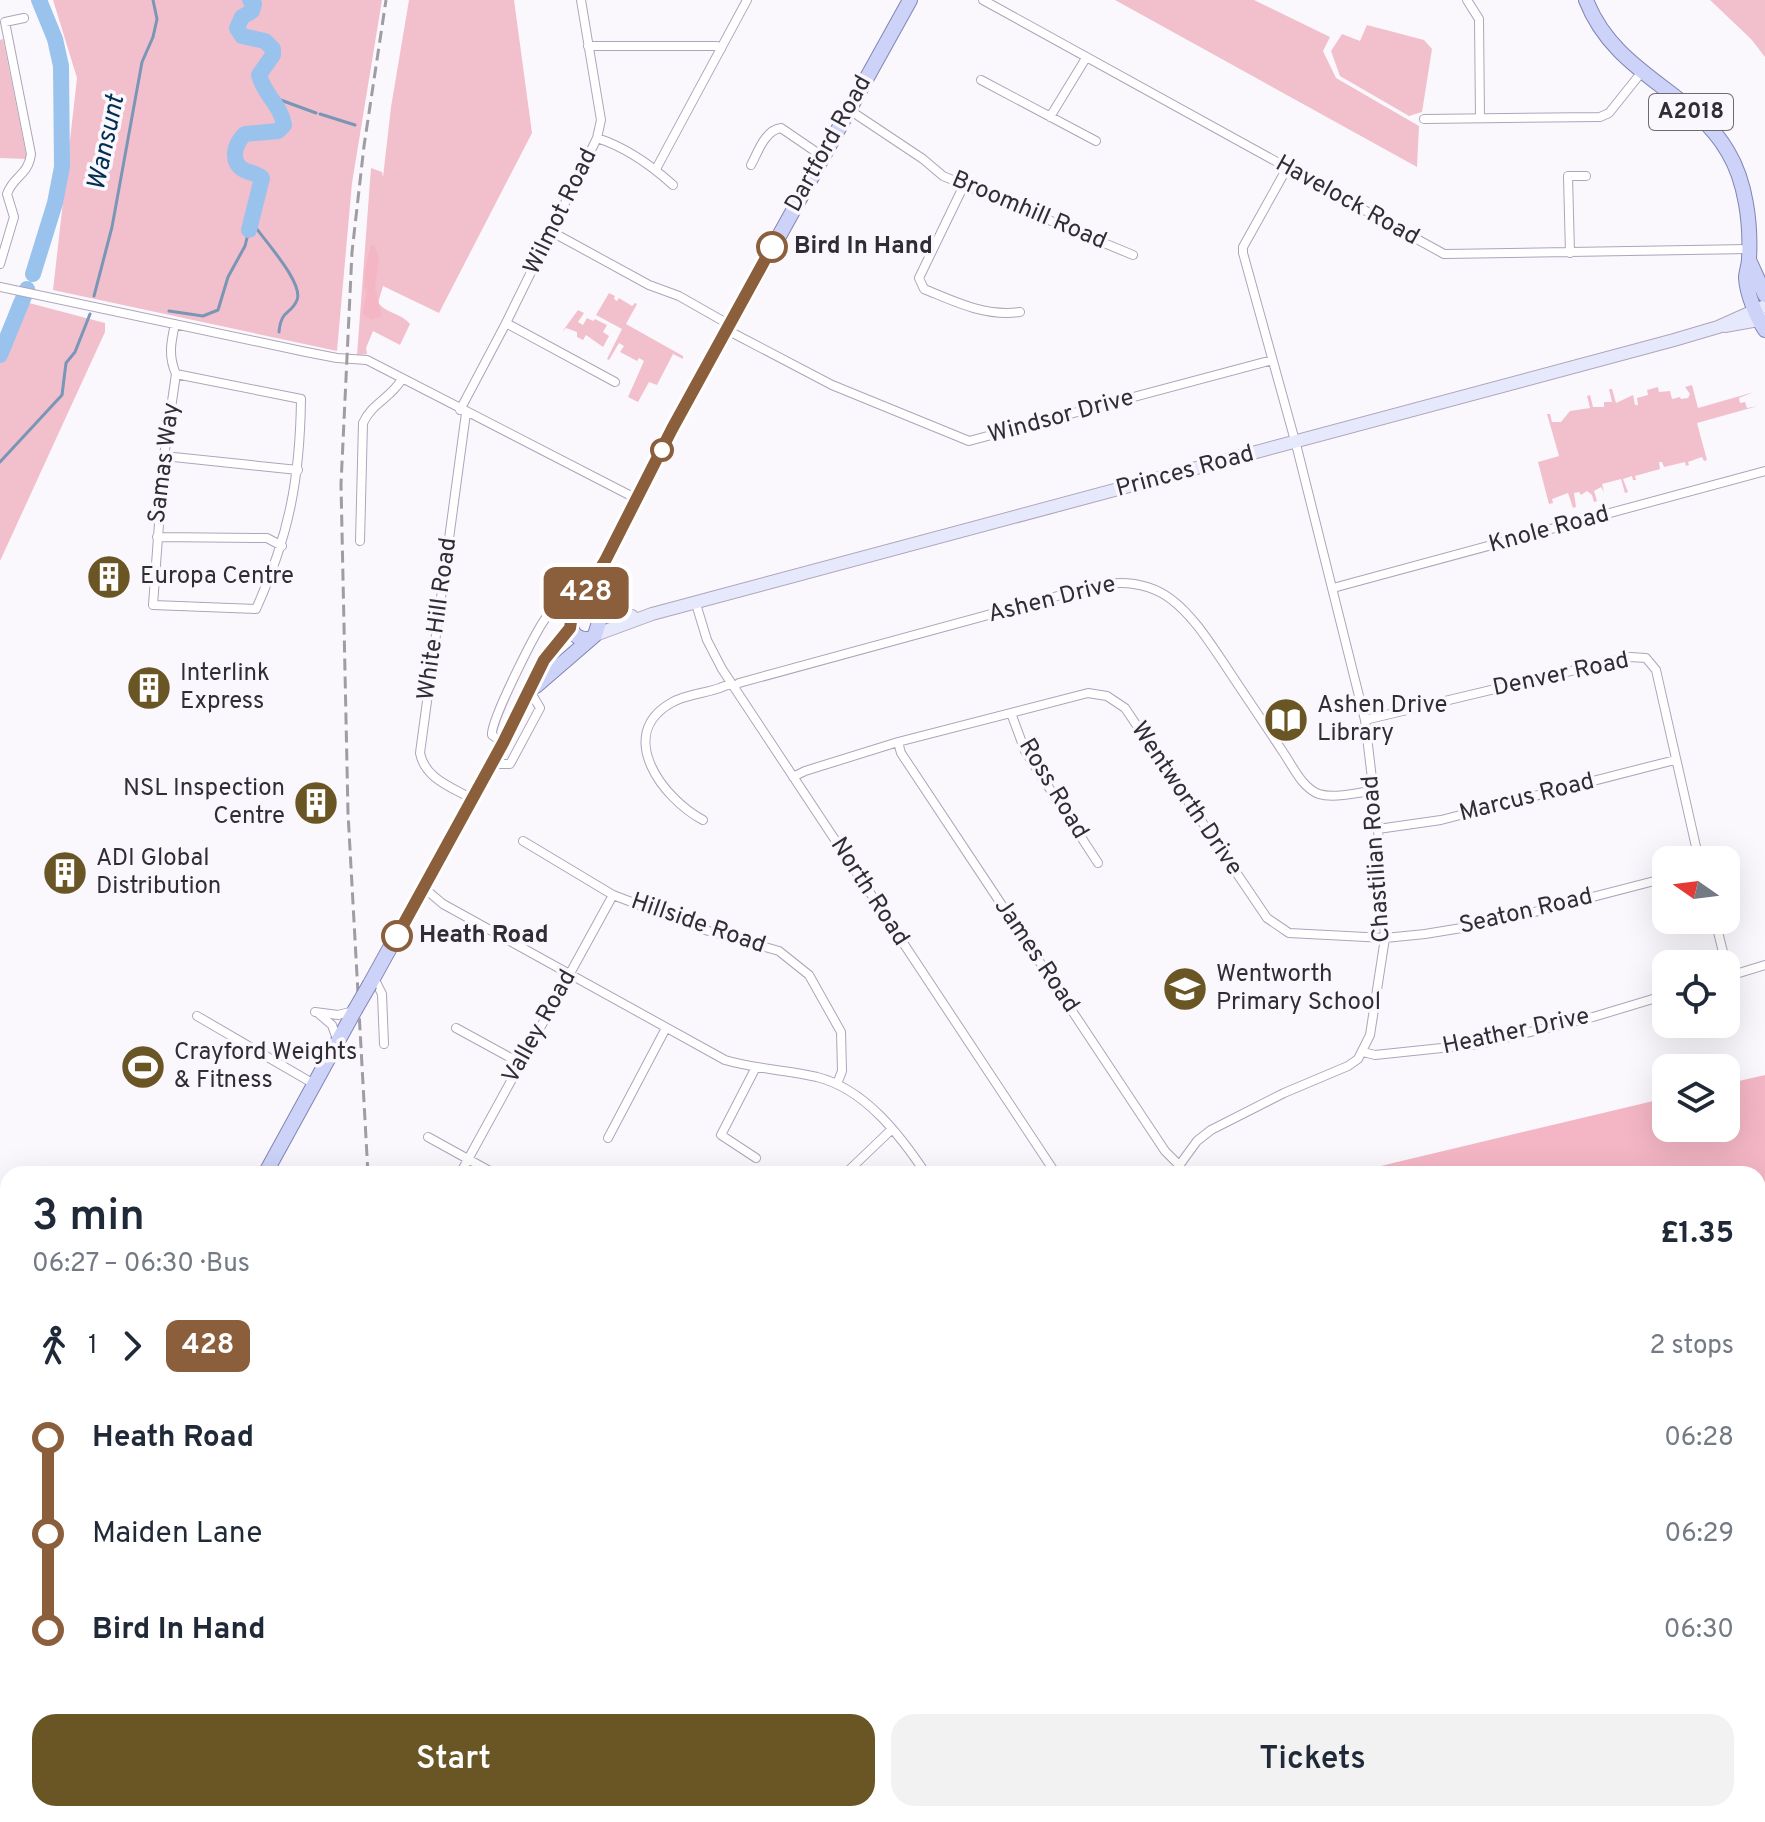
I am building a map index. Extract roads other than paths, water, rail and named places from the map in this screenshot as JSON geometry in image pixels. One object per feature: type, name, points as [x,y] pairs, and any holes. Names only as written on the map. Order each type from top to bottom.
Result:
[{"type":"main road","name":"Dartford Road","points":[[269,1166],[503,743],[544,660],[571,622],[728,328],[910,0]]},
{"type":"main road","name":"A2018","points":[[1586,0],[1600,28],[1641,73],[1702,120],[1727,150],[1743,192],[1749,254],[1746,279],[1762,317]]},
{"type":"main road","name":"A2018","points":[[1749,254],[1765,295]]},
{"type":"main road","name":"Princes Road","points":[[594,612],[616,617],[652,614],[696,604],[1762,317]]},
{"type":"main road","name":"Dartford Road","points":[[592,584],[594,612]]},
{"type":"main road","points":[[530,691],[592,637],[599,622],[594,612],[579,610],[571,622],[576,636],[592,637]]},
{"type":"main road","name":"Princes Road","points":[[592,637],[652,614]]},
{"type":"street","name":"Wilmot Road","points":[[463,412],[597,138],[601,120],[581,0]]},
{"type":"street","points":[[656,169],[747,0]]},
{"type":"street","name":"Havelock Road","points":[[983,0],[1444,254],[1749,254]]},
{"type":"street","points":[[1467,0],[1479,19],[1480,118]]},
{"type":"street","points":[[0,264],[14,214],[7,194],[12,183],[26,171],[31,154],[5,22],[24,18]]},
{"type":"street","points":[[588,46],[717,46],[721,49]]},
{"type":"street","points":[[1050,117],[1086,58]]},
{"type":"street","points":[[1424,119],[1600,117],[1609,113],[1641,73]]},
{"type":"street","points":[[981,80],[1096,141]]},
{"type":"street","name":"Broomhill Road","points":[[848,109],[943,176],[1133,255]]},
{"type":"street","points":[[751,165],[769,133],[781,128],[822,156]]},
{"type":"street","points":[[597,138],[656,169],[673,185]]},
{"type":"street","name":"Chastilian Road","points":[[1287,168],[1243,247],[1365,720],[1378,829],[1385,938],[1372,1027],[1363,1052]]},
{"type":"street","points":[[1570,253],[1568,176],[1586,176]]},
{"type":"street","points":[[964,185],[919,278],[924,289],[980,311],[1003,315],[1020,312]]},
{"type":"street","name":"Windsor Drive","points":[[552,232],[649,285],[679,296],[728,328],[832,385],[969,441],[1272,360]]},
{"type":"street","points":[[3,287],[337,358],[367,360],[637,499]]},
{"type":"street","points":[[506,323],[615,382]]},
{"type":"street","name":"Samas Way","points":[[175,324],[170,346],[176,374],[164,456],[153,605],[256,609],[282,546]]},
{"type":"street","points":[[157,537],[267,538],[282,546],[298,470],[301,399],[176,374]]},
{"type":"street","points":[[360,541],[363,423],[369,411],[389,396],[402,379]]},
{"type":"street","name":"White Hill Road","points":[[463,412],[420,753],[430,774],[472,799]]},
{"type":"street","points":[[164,456],[298,470]]},
{"type":"street","name":"Knole Road","points":[[1333,588],[1765,471]]},
{"type":"street","name":"Ashen Drive","points":[[732,685],[1094,586],[1132,582],[1159,591],[1184,608],[1311,789],[1328,795],[1374,791]]},
{"type":"street","points":[[503,743],[492,735],[491,729],[504,704],[508,687],[547,616],[561,605],[565,597]]},
{"type":"street","name":"North Road","points":[[696,604],[711,649],[732,685],[1051,1166]]},
{"type":"street","points":[[528,651],[544,660]]},
{"type":"street","name":"Denver Road","points":[[1365,720],[1630,657],[1646,658],[1656,670],[1696,846]]},
{"type":"street","points":[[703,820],[683,810],[650,766],[646,745],[649,726],[658,712],[674,701],[732,685]]},
{"type":"street","points":[[491,764],[510,764],[540,708],[530,691]]},
{"type":"street","name":"Wentworth Drive","points":[[793,777],[898,742],[1088,693],[1107,696],[1125,708],[1267,918],[1289,933],[1385,938]]},
{"type":"street","name":"Ross Road","points":[[1011,713],[1025,751],[1098,863]]},
{"type":"street","name":"James Road","points":[[898,742],[901,753],[1157,1139],[1179,1165]]},
{"type":"street","name":"Marcus Road","points":[[1378,829],[1441,820],[1675,760]]},
{"type":"street","name":"Hillside Road","points":[[523,841],[613,895],[705,930],[779,951],[809,975],[841,1032],[842,1071],[837,1084]]},
{"type":"street","name":"Seaton Road","points":[[1385,938],[1481,925],[1652,882]]},
{"type":"street","points":[[421,894],[725,1060],[755,1069],[818,1078],[837,1084],[865,1102],[892,1129],[920,1166]]},
{"type":"street","name":"Valley Road","points":[[464,1166],[613,895]]},
{"type":"street","points":[[1740,972],[1765,965]]},
{"type":"street","points":[[372,981],[382,994],[384,1044]]},
{"type":"street","name":"Heather Drive","points":[[1363,1052],[1375,1055],[1480,1044],[1652,999]]},
{"type":"street","points":[[338,1042],[329,1021],[315,1012],[338,1015],[355,1010]]},
{"type":"street","points":[[197,1016],[314,1084]]},
{"type":"street","points":[[456,1028],[520,1063]]},
{"type":"street","points":[[608,1138],[666,1028]]},
{"type":"street","points":[[1179,1165],[1197,1141],[1211,1130],[1284,1093],[1348,1066],[1363,1052]]},
{"type":"street","points":[[755,1069],[721,1135],[756,1158]]},
{"type":"street","points":[[853,1166],[892,1129]]},
{"type":"street","points":[[428,1137],[480,1166]]},
{"type":"waterway","points":[[33,274],[55,203],[62,167],[61,66],[55,39],[39,0]]},
{"type":"waterway","name":"Wansunt","points":[[94,296],[112,227],[142,62],[157,19],[153,0]]},
{"type":"waterway","points":[[249,230],[262,178],[239,167],[235,157],[236,147],[245,134],[278,131],[284,125],[259,75],[273,55],[273,49],[265,41],[242,36],[237,28],[242,17],[252,11],[254,4],[250,0]]},
{"type":"waterway","points":[[267,95],[316,113]]},
{"type":"waterway","points":[[320,114],[355,125]]},
{"type":"waterway","points":[[253,220],[289,273],[298,293],[295,305],[282,319],[279,332]]},
{"type":"waterway","points":[[169,311],[203,316],[218,310],[228,277],[245,246],[249,230]]},
{"type":"waterway","points":[[0,355],[27,289]]},
{"type":"waterway","name":"Wansunt","points":[[0,462],[62,395],[66,363],[75,352],[90,314]]},
{"type":"railway","points":[[368,1166],[348,813],[341,484],[352,252],[386,0]]},
{"type":"place","name":"Bird In Hand","points":[[772,247]]},
{"type":"place","name":"Europa Centre","points":[[109,577]]},
{"type":"place","name":"Interlink Express","points":[[149,688]]},
{"type":"place","name":"Ashen Drive Library","points":[[1286,720]]},
{"type":"place","name":"NSL Inspection Centre","points":[[316,803]]},
{"type":"place","name":"ADI Global Distribution","points":[[65,873]]},
{"type":"place","name":"Heath Road","points":[[397,936]]},
{"type":"place","name":"Wentworth Primary School","points":[[1185,989]]},
{"type":"place","name":"Crayford Weights & Fitness","points":[[143,1067]]}]
